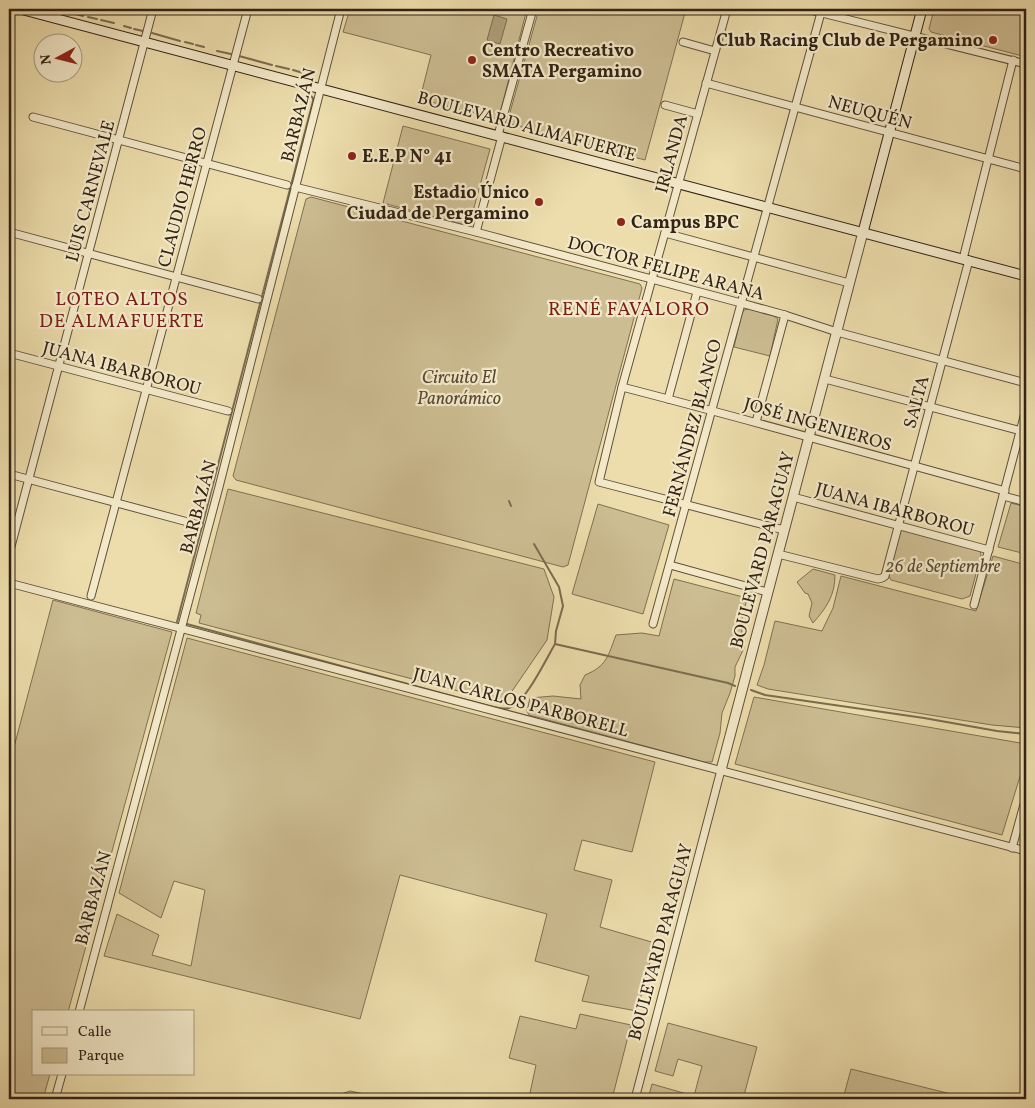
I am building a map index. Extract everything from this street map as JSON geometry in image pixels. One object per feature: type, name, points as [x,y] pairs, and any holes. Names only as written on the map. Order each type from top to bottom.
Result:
[{"type":"main road","name":"BOULEVARD ALMAFUERTE","points":[[20,9],[234,64],[1026,276]]},
{"type":"main road","name":"BOULEVARD PARAGUAY","points":[[721,770],[922,9]]},
{"type":"street","points":[[56,18],[59,9]]},
{"type":"street","name":"LUIS CARNEVALE","points":[[9,554],[154,9]]},
{"type":"street","name":"CLAUDIO HERRO","points":[[91,596],[248,9]]},
{"type":"street","name":"BARBAZÁN","points":[[80,1010],[181,629],[341,9]]},
{"type":"street","points":[[476,232],[533,9]]},
{"type":"street","name":"IRLANDA","points":[[686,505],[599,482],[622,387],[727,9]]},
{"type":"street","points":[[806,9],[822,11],[1026,64]]},
{"type":"street","name":"FERNÁNDEZ BLANCO","points":[[653,624],[822,11]]},
{"type":"street","points":[[683,42],[716,51]]},
{"type":"street","name":"SALTA","points":[[778,554],[878,579],[885,576],[943,361],[988,158],[1013,60]]},
{"type":"street","name":"NEUQUÉN","points":[[706,83],[1026,169]]},
{"type":"street","points":[[665,105],[698,114]]},
{"type":"street","points":[[33,117],[287,185]]},
{"type":"street","name":"DOCTOR FELIPE ARANA","points":[[296,187],[476,232],[652,281],[741,303],[837,332],[1026,383]]},
{"type":"street","points":[[9,232],[258,298]]},
{"type":"street","points":[[665,233],[849,283]]},
{"type":"street","points":[[668,399],[697,292]]},
{"type":"street","points":[[756,422],[785,315]]},
{"type":"street","name":"JUANA IBARBOROU","points":[[9,353],[228,411]]},
{"type":"street","points":[[825,380],[1020,431]]},
{"type":"street","name":"JOSÉ INGENIEROS","points":[[622,387],[713,410],[914,466],[1004,493],[1026,502]]},
{"type":"street","points":[[974,605],[1026,409]]},
{"type":"street","points":[[9,474],[199,525]]},
{"type":"street","name":"JUANA IBARBOROU","points":[[793,497],[989,550]]},
{"type":"street","points":[[686,505],[784,530]]},
{"type":"street","points":[[670,566],[768,592]]},
{"type":"street","name":"JUAN CARLOS PARBORELL","points":[[9,583],[1026,851]]},
{"type":"street","name":"BOULEVARD PARAGUAY","points":[[635,1099],[721,770]]},
{"type":"street","points":[[1012,848],[1026,797]]},
{"type":"street","points":[[55,1099],[61,1076]]},
{"type":"green space","name":"Centro Recreativo SMATA Pergamino","points":[[350,9],[527,9],[499,117],[496,119],[420,99],[431,55],[343,32]]},
{"type":"green space","points":[[539,9],[686,9],[645,160],[507,123]]},
{"type":"green space","name":"Club Racing Club de Pergamino","points":[[934,9],[1026,9],[1026,57],[931,32],[929,29]]},
{"type":"green space","points":[[403,126],[490,149],[469,226],[383,203]]},
{"type":"green space","name":"Circuito El Panorámico","points":[[311,197],[640,284],[642,288],[568,565],[563,567],[236,480],[233,476],[306,199]]},
{"type":"green space","points":[[749,309],[774,316],[778,319],[770,356],[734,347],[742,313],[744,310]]},
{"type":"green space","points":[[228,489],[544,569],[554,597],[547,640],[504,703],[199,623],[201,615],[196,613]]},
{"type":"green space","points":[[1011,503],[1026,507],[1026,554],[998,547]]},
{"type":"green space","points":[[598,504],[669,525],[643,614],[572,594]]},
{"type":"green space","name":"26 de Septiembre","points":[[902,529],[980,550],[981,555],[970,596],[962,599],[891,580],[889,576]]},
{"type":"green space","points":[[993,556],[1026,565],[1026,728],[992,725],[768,689],[757,685],[775,621],[822,631],[833,608],[841,576],[976,611]]},
{"type":"green space","points":[[813,569],[835,575],[835,582],[829,601],[813,623],[809,616],[812,603],[808,594],[805,593],[797,582]]},
{"type":"green space","points":[[674,579],[747,598],[741,624],[744,648],[735,667],[735,676],[722,713],[720,733],[712,762],[704,762],[529,715],[527,711],[530,698],[553,696],[581,699],[580,685],[585,675],[598,668],[606,659],[616,635],[642,633],[659,636]]},
{"type":"green space","points":[[53,600],[172,632],[69,1010],[32,1010],[32,1076],[49,1076],[43,1099],[9,1099],[9,766]]},
{"type":"green space","points":[[187,638],[655,762],[632,852],[582,840],[574,870],[612,880],[600,927],[655,943],[637,1011],[582,1001],[589,976],[535,961],[547,914],[400,875],[360,1019],[104,956],[117,914],[159,935],[152,955],[191,966],[205,890],[174,881],[161,918],[119,893]]},
{"type":"green space","points":[[754,697],[1026,744],[1026,757],[1002,835],[735,764]]},
{"type":"green space","points":[[580,1014],[631,1025],[612,1099],[557,1099],[530,1093],[536,1065],[509,1058],[520,1016],[576,1029]]},
{"type":"green space","points":[[668,1023],[757,1047],[743,1099],[648,1099],[652,1084],[694,1096],[702,1066],[678,1059],[673,1076],[655,1071]]},
{"type":"green space","points":[[851,1069],[971,1099],[843,1099]]},
{"type":"green space","points":[[350,1091],[388,1099],[339,1099],[341,1094]]},
{"type":"shaded area","points":[[494,15],[507,19],[500,44],[487,40]]},
{"type":"waterway","points":[[65,11],[83,16]]},
{"type":"waterway","points":[[88,17],[97,19]]},
{"type":"waterway","points":[[101,20],[114,23]]},
{"type":"waterway","points":[[124,26],[131,28]]},
{"type":"waterway","points":[[134,29],[143,31]]},
{"type":"waterway","points":[[152,33],[180,41]]},
{"type":"waterway","points":[[185,42],[193,44]]},
{"type":"waterway","points":[[196,45],[204,47]]},
{"type":"waterway","points":[[217,51],[231,54]]},
{"type":"waterway","points":[[239,56],[272,65]]},
{"type":"waterway","points":[[276,66],[289,69]]},
{"type":"waterway","points":[[293,70],[310,75],[310,77]]},
{"type":"waterway","points":[[177,622],[313,101],[313,98],[306,91]]},
{"type":"waterway","points":[[509,501],[511,506]]},
{"type":"waterway","points":[[534,544],[559,587],[563,606],[556,631],[555,644],[735,686]]},
{"type":"waterway","points":[[187,624],[504,709],[515,705],[522,698],[535,680],[555,644]]},
{"type":"waterway","points":[[751,690],[765,695],[1026,734]]},
{"type":"place","name":"Club Racing Club de Pergamino","points":[[993,40]]},
{"type":"place","name":"Centro Recreativo SMATA Pergamino","points":[[472,60]]},
{"type":"place","name":"E.E.P N° 41","points":[[352,156]]},
{"type":"place","name":"Estadio Único Ciudad de Pergamino","points":[[539,202]]},
{"type":"place","name":"Campus BPC","points":[[621,222]]},
{"type":"district","name":"RENÉ FAVALORO","points":[[629,308]]},
{"type":"district","name":"LOTEO ALTOS DE ALMAFUERTE","points":[[122,309]]}]
